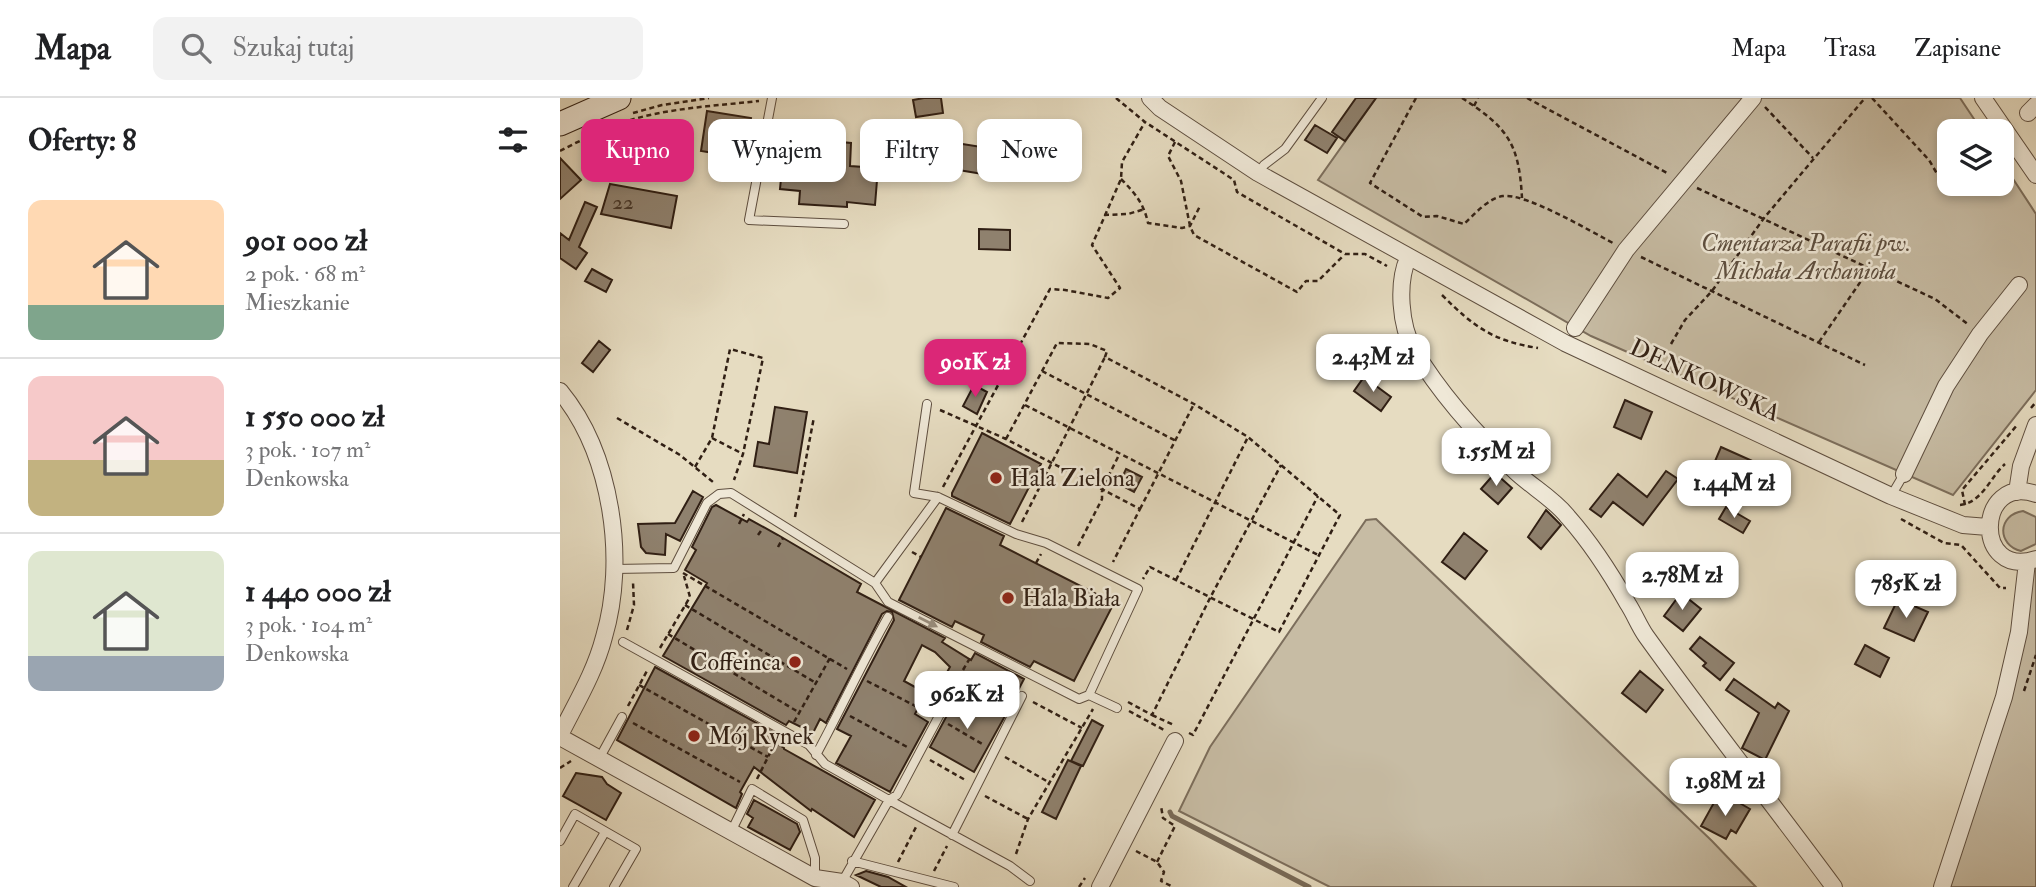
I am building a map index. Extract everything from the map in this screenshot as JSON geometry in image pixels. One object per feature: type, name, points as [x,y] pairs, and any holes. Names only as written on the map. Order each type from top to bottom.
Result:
[{"type":"main road","points":[[560,124],[622,107]]},
{"type":"street","name":"DENKOWSKA","points":[[1150,98],[1160,108],[1258,173],[1566,343],[1891,496],[1963,525],[1988,527]]},
{"type":"street","points":[[1983,98],[2036,175]]},
{"type":"street","points":[[1575,328],[1626,250],[1683,181],[1759,103]]},
{"type":"street","points":[[1408,258],[1404,267],[1402,289],[1405,332],[1413,349],[1441,390],[1474,429],[1516,472],[1567,515],[1605,566],[1630,606],[1638,625],[1675,677],[1834,887]]},
{"type":"street","points":[[1904,474],[1946,386],[1980,334],[2019,285]]},
{"type":"street","points":[[560,391],[589,440],[603,474],[613,528],[614,569],[612,601],[604,637],[595,664],[560,736],[814,882],[846,885]]},
{"type":"street","points":[[2017,492],[2029,422]]},
{"type":"street","points":[[1942,887],[2004,697],[2032,561],[2006,558],[1997,550],[1988,527],[1990,515],[2006,496],[2017,492],[2036,494]]},
{"type":"street","points":[[1100,887],[1175,741]]},
{"type":"lane","points":[[1258,173],[1264,165],[1286,149],[1322,98]]},
{"type":"lane","points":[[772,99],[749,220],[844,224]]},
{"type":"lane","points":[[614,569],[674,568],[707,503],[719,494],[731,493],[874,583],[888,602],[1079,699],[1088,695],[1138,589],[1046,543],[1016,534],[938,497],[914,493],[927,404]]},
{"type":"lane","points":[[1891,496],[1904,474]]},
{"type":"lane","points":[[874,583],[938,497]]},
{"type":"lane","points":[[816,755],[841,711],[855,675],[888,618]]},
{"type":"lane","points":[[623,642],[809,745],[825,764],[1010,866],[1030,881]]},
{"type":"lane","points":[[846,885],[852,861],[889,800],[897,795],[957,682],[1013,713]]},
{"type":"lane","points":[[1088,695],[1115,707]]},
{"type":"lane","points":[[952,835],[1021,696]]},
{"type":"lane","points":[[600,759],[622,717]]},
{"type":"lane","points":[[731,832],[752,789],[803,820],[815,858],[814,882]]},
{"type":"lane","points":[[560,841],[575,814],[636,849],[614,887]]},
{"type":"lane","points":[[573,887],[605,832]]},
{"type":"lane","points":[[852,861],[954,887]]},
{"type":"path","points":[[622,107],[662,105],[709,98]]},
{"type":"path","points":[[1116,98],[1145,122],[1234,180],[1237,192],[1345,254],[1318,281],[1306,281],[1297,292],[1194,235],[1181,181],[1168,156],[1175,142]]},
{"type":"path","points":[[1416,98],[1370,183],[1423,217],[1437,216],[1464,224],[1483,206],[1502,196],[1522,198],[1865,365]]},
{"type":"path","points":[[1462,98],[1499,126],[1513,144],[1520,167],[1522,198]]},
{"type":"path","points":[[1474,106],[1478,98]]},
{"type":"path","points":[[1527,98],[1683,181],[1935,299],[1980,334]]},
{"type":"path","points":[[1536,104],[1542,98]]},
{"type":"path","points":[[1671,344],[1685,320],[1712,291],[1764,218],[1865,98]]},
{"type":"path","points":[[1872,98],[1929,160],[1937,174]]},
{"type":"path","points":[[560,151],[596,132],[627,121],[670,111],[772,99]]},
{"type":"path","points":[[1759,103],[1813,158]]},
{"type":"path","points":[[938,497],[1050,289],[1108,298],[1120,288],[1092,245],[1121,179],[1122,162],[1145,122]]},
{"type":"path","points":[[1121,179],[1138,197],[1145,209],[1148,223],[1182,228],[1190,226],[1200,206]]},
{"type":"path","points":[[1104,215],[1128,214],[1145,209]]},
{"type":"path","points":[[1819,342],[1870,268]]},
{"type":"path","points":[[1006,439],[1057,343],[1090,344],[1107,351],[1016,534]]},
{"type":"path","points":[[617,418],[680,455],[695,467],[731,493],[743,454],[763,358],[730,349],[712,438],[695,467]]},
{"type":"path","points":[[1105,357],[1194,404],[1248,437],[1340,515],[1279,632],[1150,567],[1138,589]]},
{"type":"path","points":[[1042,371],[1176,441]]},
{"type":"path","points":[[927,404],[1006,439],[1140,509]]},
{"type":"path","points":[[1107,574],[1194,404]]},
{"type":"path","points":[[1024,405],[1319,555]]},
{"type":"path","points":[[788,527],[796,515],[814,417]]},
{"type":"path","points":[[1965,505],[1962,491],[2029,422]]},
{"type":"path","points":[[1177,580],[1248,437]]},
{"type":"path","points":[[712,438],[743,454]]},
{"type":"path","points":[[1073,557],[1102,499],[1102,489],[1119,454]]},
{"type":"path","points":[[1954,505],[1965,505],[1983,492],[2003,464],[2021,466]]},
{"type":"path","points":[[1152,715],[1210,597],[1281,465]]},
{"type":"path","points":[[1115,707],[1117,696],[1193,734],[1318,496]]},
{"type":"path","points":[[683,573],[690,597],[622,717],[752,789],[768,757],[800,713],[830,658]]},
{"type":"path","points":[[685,605],[816,683]]},
{"type":"path","points":[[668,634],[800,713]]},
{"type":"path","points":[[957,682],[976,646]]},
{"type":"path","points":[[639,685],[768,757]]},
{"type":"path","points":[[1010,866],[1028,819],[1093,709],[1088,695]]},
{"type":"path","points":[[1021,696],[1082,728]]},
{"type":"path","points":[[841,711],[967,780],[974,790],[1028,819]]},
{"type":"path","points":[[893,871],[921,817]]},
{"type":"path","points":[[929,880],[952,835]]},
{"type":"path","points":[[1122,845],[1157,862],[1164,873],[1161,881],[1173,887]]},
{"type":"green space","name":"Cmentarza Parafii pw. Michała Archanioła","points":[[1376,98],[1960,98],[1974,119],[1937,119],[1937,196],[2014,196],[2014,180],[2036,214],[2036,390],[1953,495],[1591,336],[1318,180]]},
{"type":"green space","points":[[2023,511],[2036,517],[2036,544],[2021,551],[2008,543],[2003,530],[2008,518]]},
{"type":"green space","points":[[1376,519],[1712,841],[1756,887],[1330,887],[1179,811],[1210,747],[1366,520]]},
{"type":"green space","points":[[2036,559],[2036,887],[1942,887]]},
{"type":"building","points":[[941,98],[943,113],[916,117],[913,100]]},
{"type":"building","points":[[1356,98],[1376,98],[1345,141],[1332,132]]},
{"type":"building","points":[[707,111],[751,118],[708,119],[708,152],[701,151]]},
{"type":"building","points":[[1315,125],[1337,138],[1327,153],[1305,140]]},
{"type":"building","points":[[846,143],[851,143],[850,166],[860,167],[860,182],[877,182],[875,205],[847,202],[847,207],[799,204],[800,191],[780,189],[781,182],[846,182]]},
{"type":"building","points":[[963,144],[977,146],[977,173],[963,171]]},
{"type":"building","points":[[560,158],[581,180],[560,199]]},
{"type":"building","points":[[610,184],[677,196],[671,228],[601,214]]},
{"type":"building","points":[[585,202],[597,207],[579,247],[587,253],[576,269],[560,258],[560,233],[569,240]]},
{"type":"building","points":[[979,229],[1010,230],[1010,250],[979,249]]},
{"type":"building","points":[[592,269],[612,280],[606,292],[585,281]]},
{"type":"building","points":[[599,341],[610,350],[593,372],[582,363]]},
{"type":"building","points":[[1364,377],[1391,397],[1381,411],[1354,391]]},
{"type":"building","points":[[974,385],[987,392],[977,414],[963,406]]},
{"type":"building","points":[[1625,400],[1652,412],[1641,439],[1614,427]]},
{"type":"building","points":[[775,407],[807,412],[797,473],[754,466],[758,442],[769,444]]},
{"type":"building","name":"Hala Zielona","points":[[982,433],[1041,464],[1010,524],[952,496]]},
{"type":"building","points":[[1721,447],[1788,477],[1769,499],[1710,473]]},
{"type":"building","points":[[1126,469],[1142,477],[1134,492],[1119,484]]},
{"type":"building","points":[[1666,471],[1678,479],[1643,525],[1613,502],[1601,517],[1590,509],[1618,474],[1647,497]]},
{"type":"building","points":[[1495,473],[1512,488],[1498,504],[1481,489]]},
{"type":"building","points":[[693,491],[703,497],[680,541],[666,534],[665,555],[646,553],[641,547],[638,524],[675,523]]},
{"type":"building","points":[[716,505],[747,522],[749,519],[861,584],[857,592],[945,638],[942,642],[971,660],[975,653],[1024,679],[1011,704],[958,676],[952,678],[941,699],[934,695],[950,667],[935,652],[922,645],[904,681],[926,693],[915,714],[928,722],[890,792],[836,763],[851,736],[837,729],[894,620],[892,612],[882,614],[826,723],[820,719],[813,733],[789,721],[786,725],[663,656],[707,583],[685,570],[696,550],[692,547],[712,507]]},
{"type":"building","points":[[1726,507],[1750,521],[1743,533],[1719,519]]},
{"type":"building","name":"Hala Biała","points":[[946,508],[1004,536],[1000,545],[1114,603],[1074,681],[1034,661],[1030,667],[981,642],[984,635],[955,621],[952,627],[899,600]]},
{"type":"building","points":[[1546,510],[1561,525],[1541,549],[1528,537]]},
{"type":"building","points":[[1464,533],[1487,551],[1465,579],[1442,562]]},
{"type":"building","points":[[1681,593],[1701,609],[1683,631],[1664,616]]},
{"type":"building","points":[[1898,599],[1928,612],[1914,641],[1884,628]]},
{"type":"building","points":[[1700,637],[1734,663],[1720,680],[1703,666],[1706,663],[1690,649]]},
{"type":"building","points":[[1865,645],[1889,658],[1880,677],[1855,664]]},
{"type":"building","name":"Mój Rynek","points":[[655,667],[780,736],[776,743],[784,749],[875,800],[854,837],[812,809],[811,811],[754,767],[740,792],[742,794],[736,808],[617,740]]},
{"type":"building","points":[[1640,671],[1663,690],[1646,712],[1622,693]]},
{"type":"building","points":[[1734,679],[1775,708],[1778,703],[1789,711],[1765,760],[1742,748],[1759,713],[1726,690]]},
{"type":"building","points":[[960,691],[1005,716],[974,772],[930,747]]},
{"type":"building","points":[[1092,720],[1103,726],[1083,766],[1071,761]]},
{"type":"building","points":[[1068,760],[1081,766],[1056,819],[1042,812]]},
{"type":"building","points":[[576,773],[602,777],[607,784],[621,793],[606,820],[563,796]]},
{"type":"building","points":[[1731,798],[1750,809],[1736,833],[1731,830],[1726,839],[1701,826],[1716,799],[1727,805]]},
{"type":"building","points":[[754,800],[797,824],[800,832],[790,850],[748,827],[753,818],[747,814]]},
{"type":"building","points":[[866,871],[888,877],[906,887],[881,887],[856,875]]},
{"type":"waterway","points":[[1170,812],[1172,816],[1309,887]]},
{"type":"place","name":"Hala Zielona","points":[[996,478]]},
{"type":"place","name":"Hala Biała","points":[[1008,598]]},
{"type":"place","name":"Coffeinca","points":[[795,662]]},
{"type":"place","name":"Mój Rynek","points":[[694,736]]}]
